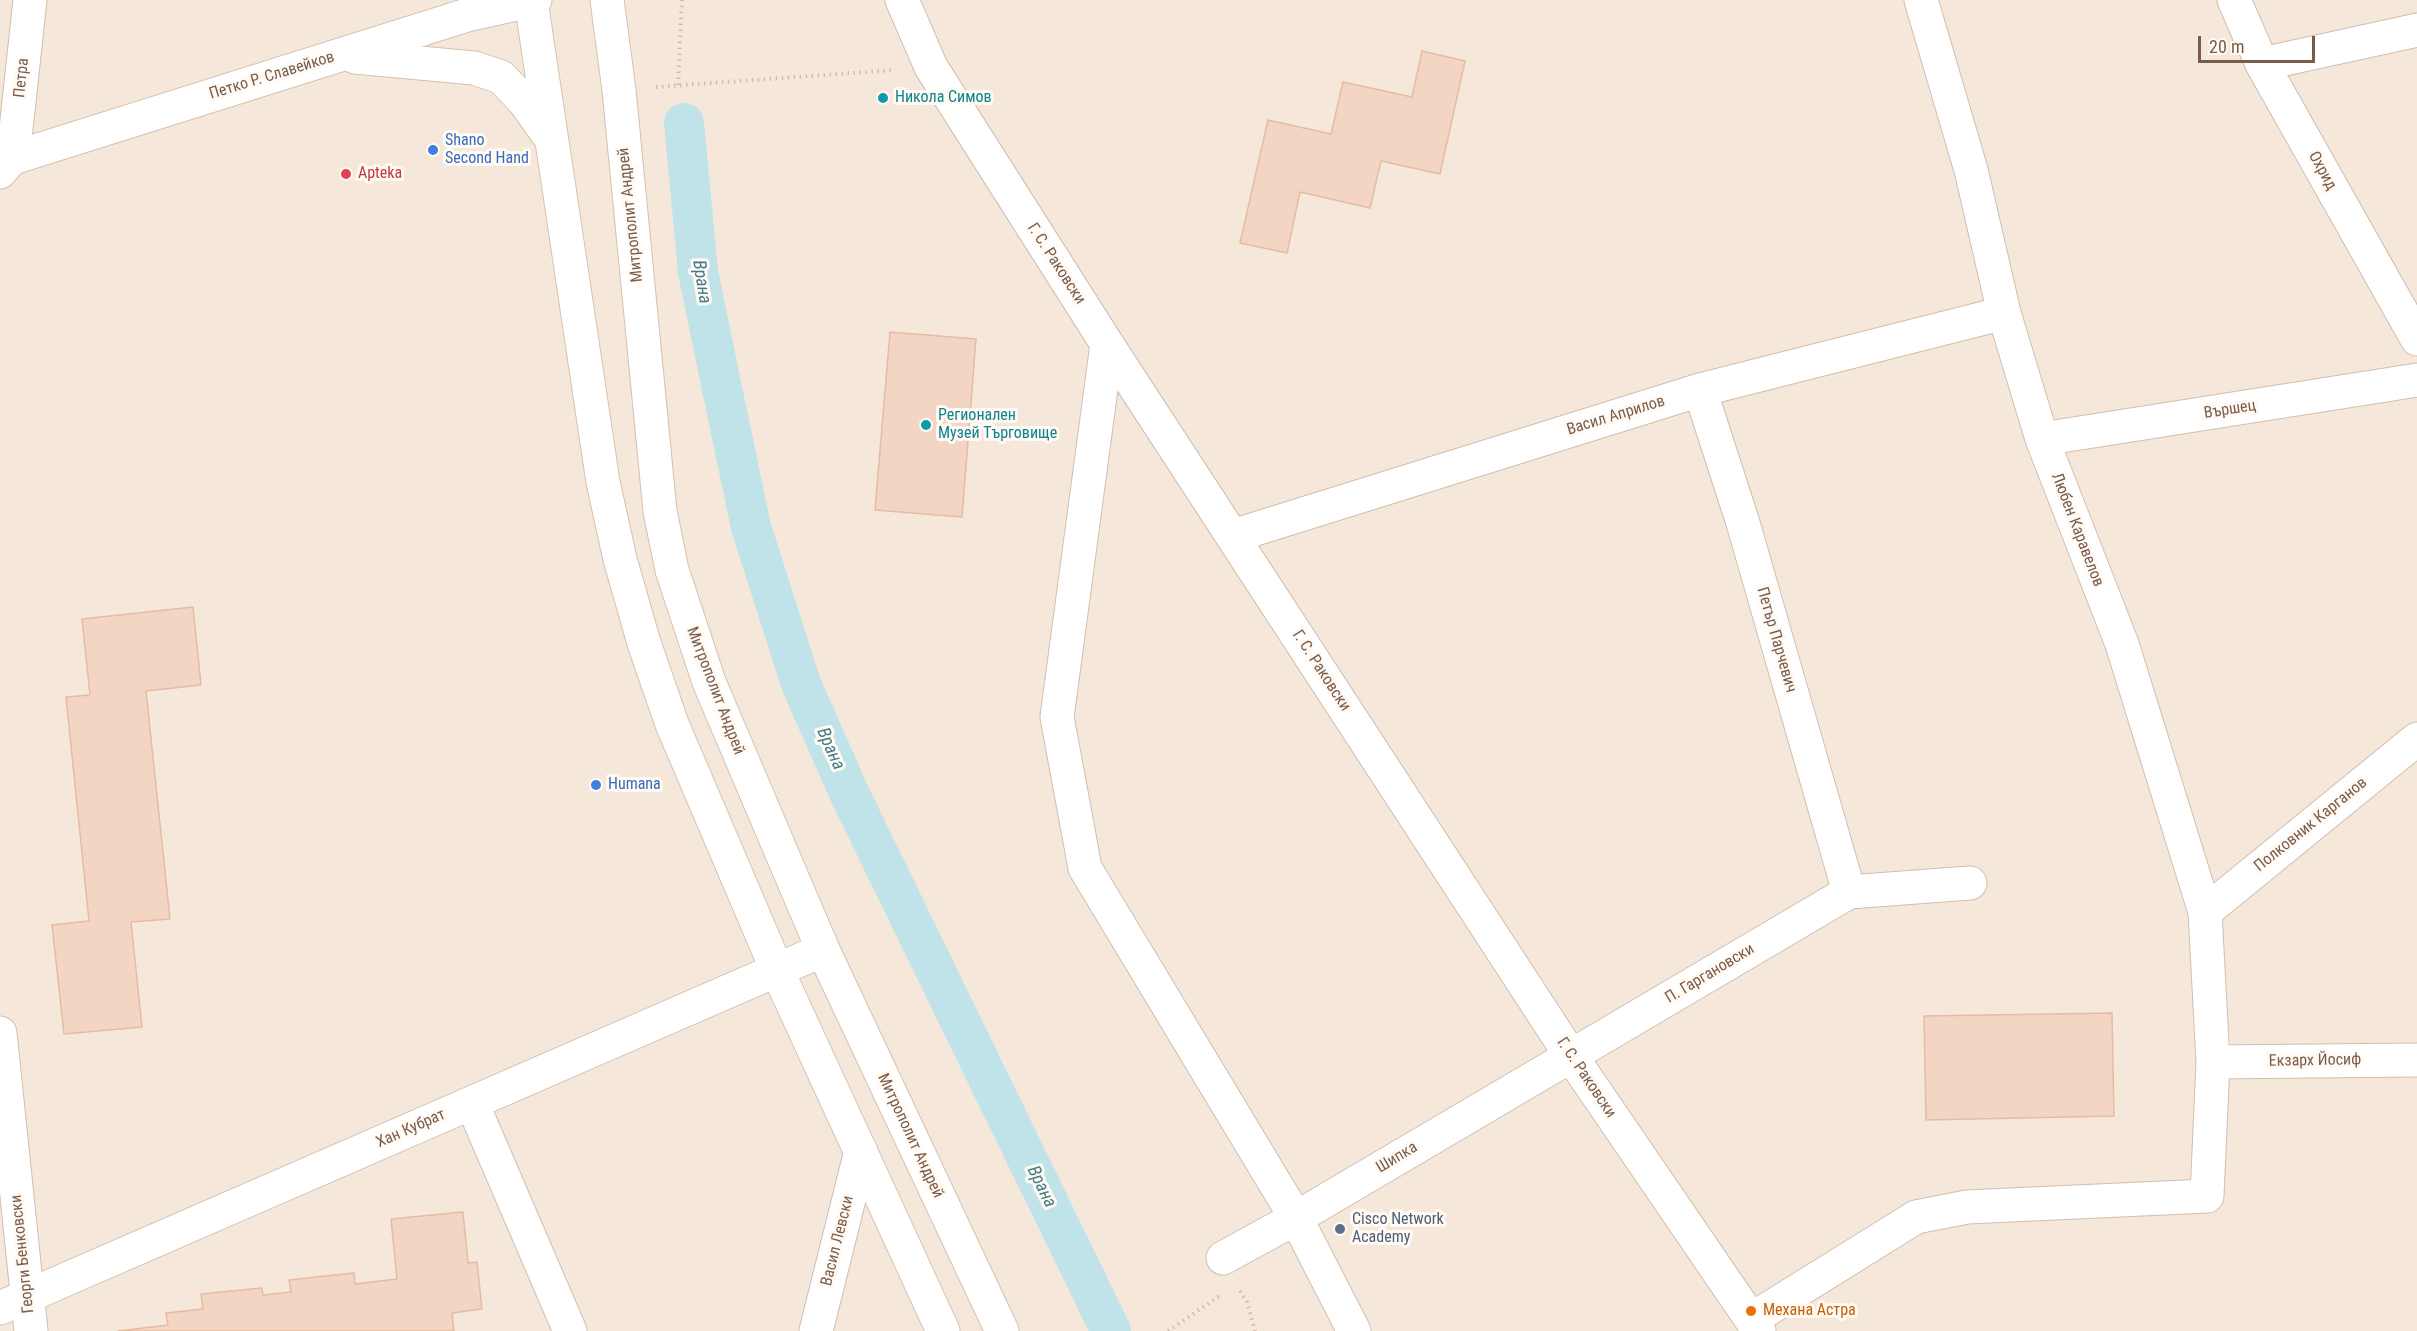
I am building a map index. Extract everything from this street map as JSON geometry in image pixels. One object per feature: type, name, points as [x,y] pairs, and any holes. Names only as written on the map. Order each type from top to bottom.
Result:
[{"type":"street","name":"Петра","points":[[4,164],[30,0]]},
{"type":"street","name":"Петко Р. Славейков","points":[[4,164],[467,15],[533,0]]},
{"type":"street","points":[[533,0],[603,482],[620,559],[644,643],[672,724],[777,970],[943,1331]]},
{"type":"street","name":"Митрополит Андрей","points":[[607,0],[619,90],[660,511],[672,570],[709,682],[823,951],[1002,1331]]},
{"type":"street","name":"Г. С. Раковски","points":[[902,0],[931,68],[1107,344],[1571,1056],[1755,1325]]},
{"type":"street","name":"Любен Каравелов","points":[[1755,1325],[1916,1216],[1968,1207],[2207,1196],[2213,1062],[2205,912],[2122,644],[2042,439],[2004,313],[1971,170],[1921,0]]},
{"type":"street","name":"Охрид","points":[[2234,0],[2262,64],[2417,339]]},
{"type":"street","points":[[2262,64],[2417,30]]},
{"type":"street","points":[[338,55],[474,68],[501,77],[524,101],[552,140]]},
{"type":"street","name":"Васил Априлов","points":[[1233,536],[1700,390],[2004,313]]},
{"type":"street","points":[[1107,344],[1057,717],[1085,868],[1296,1218],[1354,1331]]},
{"type":"street","name":"Вършец","points":[[2042,439],[2417,380]]},
{"type":"street","name":"Петър Парчевич","points":[[1700,390],[1743,523],[1849,892]]},
{"type":"street","name":"Полковник Карганов","points":[[2205,912],[2417,739]]},
{"type":"street","points":[[1849,892],[1970,884]]},
{"type":"street","name":"П. Гаргановски","points":[[1571,1056],[1849,892]]},
{"type":"street","name":"Хан Кубрат","points":[[13,1303],[823,951]]},
{"type":"street","name":"Георги Бенковски","points":[[0,1034],[13,1303],[31,1331]]},
{"type":"street","name":"Шипка","points":[[1223,1258],[1296,1218],[1571,1056]]},
{"type":"street","name":"Екзарх Йосиф","points":[[2213,1062],[2417,1060]]},
{"type":"street","points":[[472,1103],[570,1331]]},
{"type":"street","name":"Васил Левски","points":[[816,1331],[861,1151]]},
{"type":"path","points":[[678,85],[682,0]]},
{"type":"path","points":[[619,90],[931,68]]},
{"type":"path","points":[[1223,1258],[1247,1302],[1255,1331]]},
{"type":"shaded area","points":[[0,0],[2417,0],[2417,1331],[0,1331]]},
{"type":"building","points":[[1422,51],[1465,61],[1440,174],[1381,161],[1370,208],[1300,192],[1287,253],[1240,243],[1268,120],[1331,134],[1343,82],[1412,97]]},
{"type":"building","name":"Регионален Музей Търговище","points":[[890,332],[976,339],[962,517],[875,510]]},
{"type":"building","points":[[193,607],[201,685],[146,691],[170,919],[131,922],[142,1027],[64,1034],[52,925],[89,921],[66,697],[90,695],[82,619]]},
{"type":"building","points":[[2112,1013],[2114,1116],[1926,1120],[1924,1016]]},
{"type":"building","points":[[463,1212],[468,1263],[477,1262],[482,1309],[452,1313],[454,1331],[118,1331],[168,1325],[166,1313],[203,1309],[201,1294],[262,1288],[263,1295],[291,1292],[289,1280],[354,1273],[355,1284],[397,1279],[391,1219]]},
{"type":"waterway","name":"Врана","points":[[684,123],[698,272],[719,374],[751,527],[801,684],[851,797],[1111,1331]]},
{"type":"place","name":"Никола Симов","points":[[883,98]]},
{"type":"place","name":"Shano Second Hand","points":[[433,150]]},
{"type":"place","name":"Apteka","points":[[346,174]]},
{"type":"place","name":"Регионален Музей Търговище","points":[[926,425]]},
{"type":"place","name":"Humana","points":[[596,785]]},
{"type":"place","name":"Cisco Network Academy","points":[[1340,1229]]},
{"type":"place","name":"Механа Астра","points":[[1751,1311]]}]
